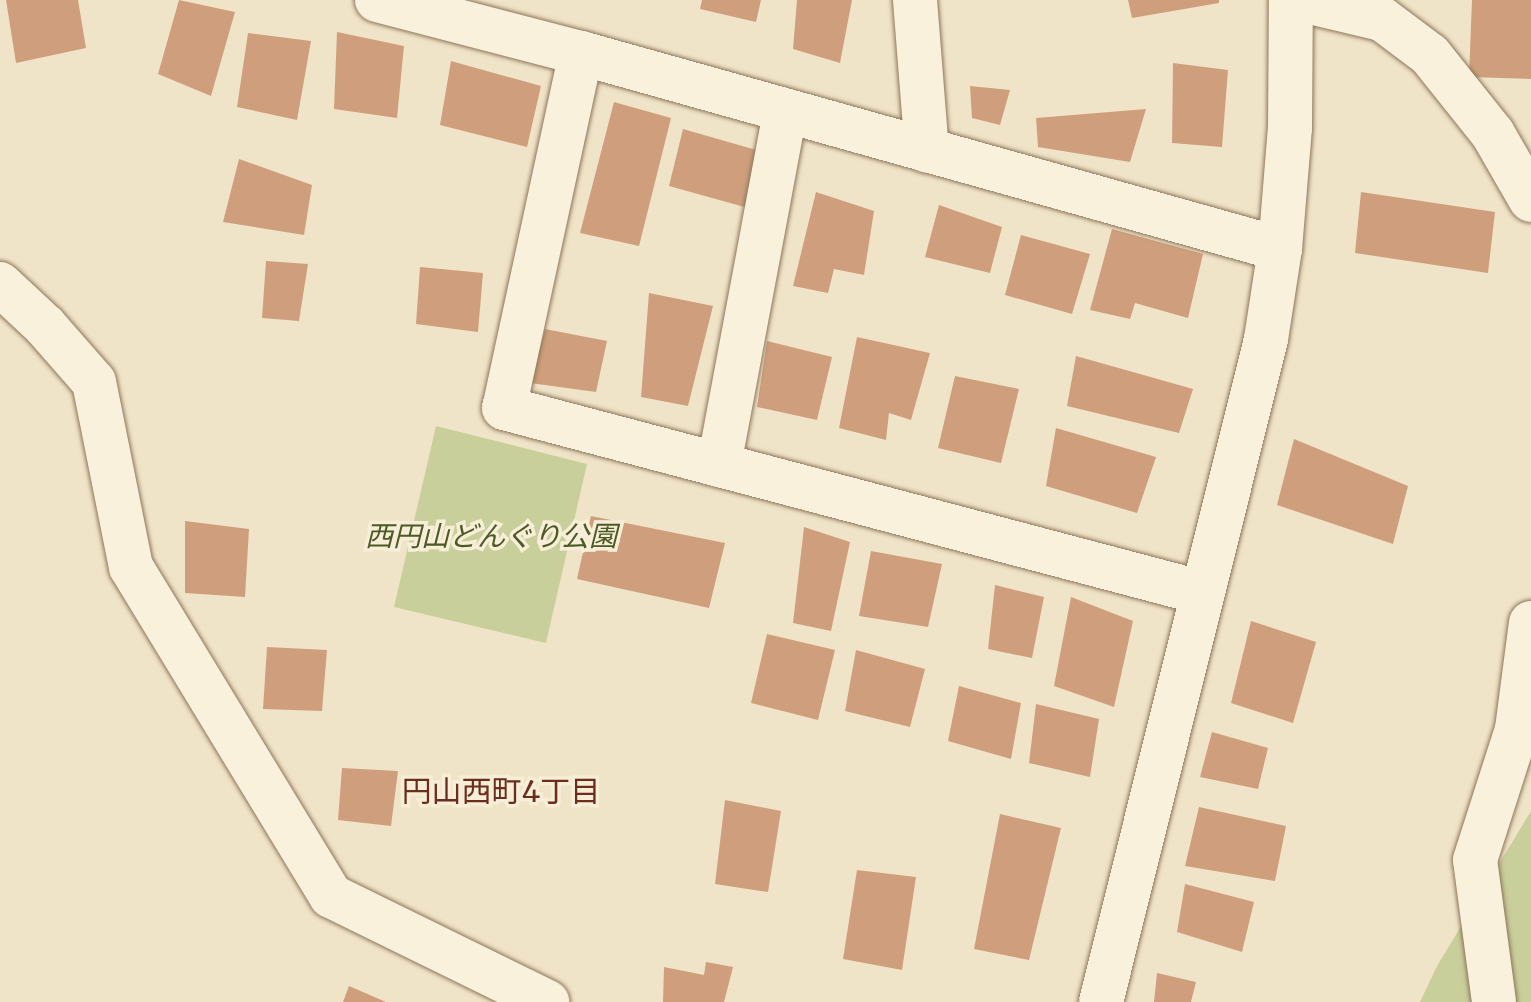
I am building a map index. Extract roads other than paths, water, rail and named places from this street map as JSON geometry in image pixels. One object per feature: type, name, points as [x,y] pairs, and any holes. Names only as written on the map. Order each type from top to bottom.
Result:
[{"type":"street","points":[[377,0],[581,53],[1280,249]]},
{"type":"street","points":[[915,0],[927,151]]},
{"type":"street","points":[[1101,1002],[1266,339],[1280,249],[1290,128],[1291,0]]},
{"type":"street","points":[[1302,0],[1382,19],[1430,55],[1493,134],[1531,200]]},
{"type":"street","points":[[581,53],[504,408],[1203,593]]},
{"type":"street","points":[[719,465],[785,112]]},
{"type":"street","points":[[0,284],[45,326],[94,382],[131,567],[331,896],[547,1002]]},
{"type":"street","points":[[1494,1002],[1475,860],[1517,729],[1531,623]]},
{"type":"district","name":"円山西町4丁目","points":[[501,791]]},
{"type":"park label","name":"西円山どんぐり公園","points":[[491,536]]}]
